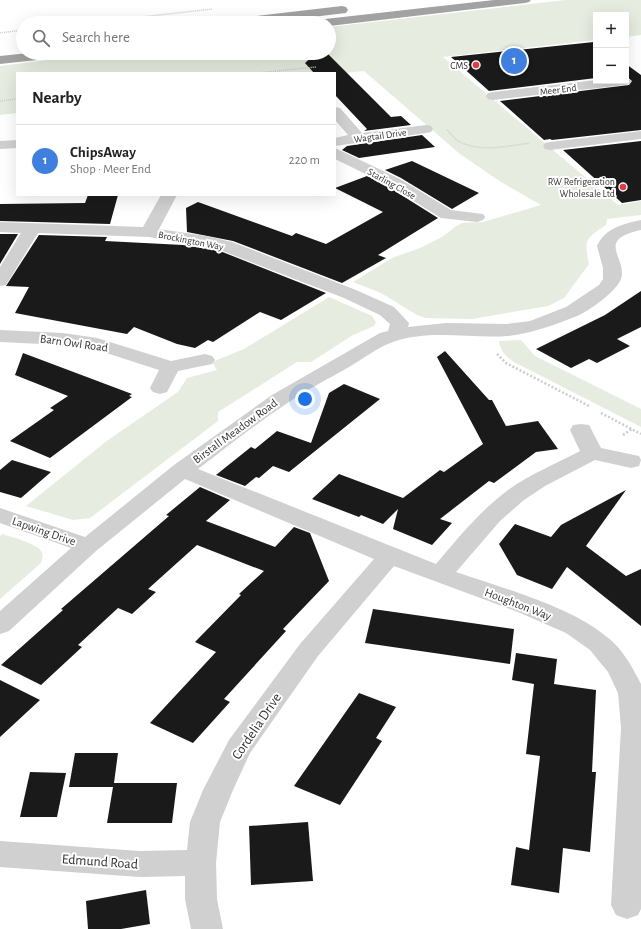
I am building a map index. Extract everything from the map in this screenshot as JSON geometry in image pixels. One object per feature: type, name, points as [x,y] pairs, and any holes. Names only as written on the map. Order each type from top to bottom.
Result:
[{"type":"highway","points":[[290,16],[427,0]]},
{"type":"highway","points":[[336,22],[525,0]]},
{"type":"highway","points":[[0,50],[16,48]]},
{"type":"highway","points":[[0,60],[16,58]]},
{"type":"street","name":"Meer End","points":[[493,96],[595,84]]},
{"type":"street","points":[[336,112],[358,138]]},
{"type":"street","name":"Wagtail Drive","points":[[336,142],[426,129]]},
{"type":"street","points":[[550,146],[641,134]]},
{"type":"street","points":[[0,145],[16,144]]},
{"type":"street","name":"Starling Close","points":[[336,153],[394,182],[448,216],[477,217]]},
{"type":"street","points":[[149,232],[168,196]]},
{"type":"street","name":"Birstall Meadow Road","points":[[0,624],[88,546],[182,470],[280,399],[387,337],[446,329],[507,330],[534,326],[573,311],[592,300],[605,289],[612,279],[612,268],[606,246],[609,239],[618,232],[641,225]]},
{"type":"street","name":"Brockington Way","points":[[0,227],[149,232],[226,246],[350,294],[387,311],[400,323],[396,335]]},
{"type":"street","points":[[0,281],[33,227]]},
{"type":"street","name":"Barn Owl Road","points":[[0,336],[63,339],[97,344],[170,367],[205,360]]},
{"type":"street","points":[[160,388],[170,367]]},
{"type":"street","points":[[581,430],[592,453]]},
{"type":"street","points":[[440,576],[479,529],[528,487],[592,453],[631,461]]},
{"type":"street","name":"Houghton Way","points":[[182,470],[440,576],[527,606],[575,627],[599,644],[619,667],[632,693],[637,779],[627,905]]},
{"type":"street","name":"Lapwing Drive","points":[[0,515],[88,546]]},
{"type":"street","name":"Cordelia Drive","points":[[207,929],[202,899],[201,863],[205,822],[218,790],[239,748],[309,650],[390,556]]},
{"type":"street","name":"Edmund Road","points":[[0,854],[140,864],[201,863]]},
{"type":"path","points":[[151,16],[214,9]]},
{"type":"path","points":[[0,33],[16,31]]},
{"type":"path","points":[[267,72],[316,67]]},
{"type":"path","points":[[0,101],[16,99]]},
{"type":"path","points":[[426,129],[421,125],[440,125],[449,131],[457,141],[482,147],[496,148],[544,142],[550,146]]},
{"type":"path","points":[[492,330],[495,349],[499,357],[506,363],[590,407]]},
{"type":"path","points":[[597,411],[641,434]]},
{"type":"shaded area","points":[[566,0],[641,0],[641,35],[629,37],[629,12],[593,12],[593,40],[443,57],[618,205],[641,201],[641,215],[607,219],[606,225],[594,233],[588,240],[587,249],[589,264],[564,298],[548,306],[472,319],[426,318],[417,315],[381,293],[353,282],[392,258],[420,248],[442,237],[462,223],[483,222],[541,205],[501,182],[460,154],[364,71],[336,74],[336,72],[16,72],[16,113],[0,115],[0,66],[48,60],[336,60],[336,26]]},
{"type":"shaded area","points":[[329,297],[372,316],[376,322],[374,326],[353,335],[311,362],[297,362],[218,412],[218,421],[90,518],[73,520],[26,506],[108,440],[178,392],[187,378],[217,370],[212,362],[244,349]]},
{"type":"shaded area","points":[[521,340],[535,356],[641,409],[641,427],[508,358],[501,348],[499,341]]},
{"type":"shaded area","points":[[2,534],[34,545],[42,552],[43,556],[41,563],[0,599],[0,536]]},
{"type":"building","points":[[593,42],[593,78],[489,91],[451,57]]},
{"type":"building","points":[[308,60],[334,60],[391,117],[401,116],[411,125],[364,131],[367,129],[336,96],[336,72],[313,72],[305,63]]},
{"type":"building","points":[[629,66],[641,75],[641,130],[544,140],[500,101],[629,85],[632,81],[629,78]]},
{"type":"building","points":[[422,135],[435,147],[359,158],[342,150],[347,146]]},
{"type":"building","points":[[641,141],[641,200],[622,203],[563,150]]},
{"type":"building","points":[[412,161],[479,193],[452,209],[385,170]]},
{"type":"building","points":[[367,176],[387,186],[438,218],[378,255],[386,258],[342,283],[233,241],[187,232],[186,208],[198,202],[292,236],[296,233],[326,244],[383,212],[336,188]]},
{"type":"building","points":[[88,196],[118,196],[110,224],[0,221],[0,204],[85,203]]},
{"type":"building","points":[[0,234],[18,234],[0,264]]},
{"type":"building","points":[[39,235],[107,237],[105,241],[183,245],[220,251],[326,293],[281,320],[260,312],[213,342],[208,340],[195,348],[177,344],[134,327],[127,334],[15,313],[29,287],[6,286]]},
{"type":"building","points":[[641,291],[641,327],[617,339],[630,346],[597,363],[589,359],[571,368],[536,349],[605,315]]},
{"type":"building","points":[[445,351],[489,400],[492,400],[506,426],[538,421],[558,449],[536,452],[494,483],[489,481],[440,519],[452,523],[432,545],[393,529],[398,509],[383,524],[361,515],[359,517],[312,499],[339,474],[403,498],[440,470],[444,472],[483,444],[437,357]]},
{"type":"building","points":[[23,353],[132,394],[129,396],[132,397],[50,458],[10,441],[54,410],[50,408],[68,396],[15,375]]},
{"type":"building","points":[[344,384],[380,399],[289,472],[273,466],[259,478],[256,477],[245,486],[216,475],[251,447],[255,449],[277,431],[311,443],[329,393]]},
{"type":"building","points":[[12,460],[51,472],[21,498],[0,492],[0,470]]},
{"type":"building","points":[[200,487],[230,500],[206,521],[275,547],[294,527],[310,533],[329,581],[283,629],[286,631],[224,699],[230,702],[193,743],[150,723],[216,652],[195,642],[241,595],[239,594],[264,571],[197,545],[148,589],[156,592],[132,614],[118,608],[78,645],[82,647],[41,685],[1,665],[63,610],[61,609],[169,516],[166,515]]},
{"type":"building","points":[[626,490],[586,546],[626,576],[641,569],[641,626],[567,567],[552,589],[517,575],[499,544],[515,524],[551,537],[561,525]]},
{"type":"building","points":[[373,609],[514,629],[510,664],[365,643]]},
{"type":"building","points":[[516,653],[557,659],[554,684],[596,690],[592,772],[596,772],[590,852],[563,848],[559,893],[511,885],[516,847],[529,850],[540,756],[526,754],[534,684],[512,680]]},
{"type":"building","points":[[0,680],[40,700],[0,737]]},
{"type":"building","points":[[359,693],[396,707],[376,738],[382,741],[340,805],[294,786]]},
{"type":"building","points":[[75,753],[118,753],[114,783],[177,783],[172,823],[107,823],[113,787],[69,787]]},
{"type":"building","points":[[30,772],[66,773],[57,817],[20,817]]},
{"type":"building","points":[[308,822],[313,881],[251,885],[249,826]]},
{"type":"building","points":[[146,890],[150,924],[121,929],[88,929],[86,901]]},
{"type":"place","name":"ChipsAway","points":[[514,61]]},
{"type":"place","name":"CMS","points":[[476,65]]},
{"type":"place","name":"RW Refrigeration Wholesale Ltd","points":[[623,187]]}]
